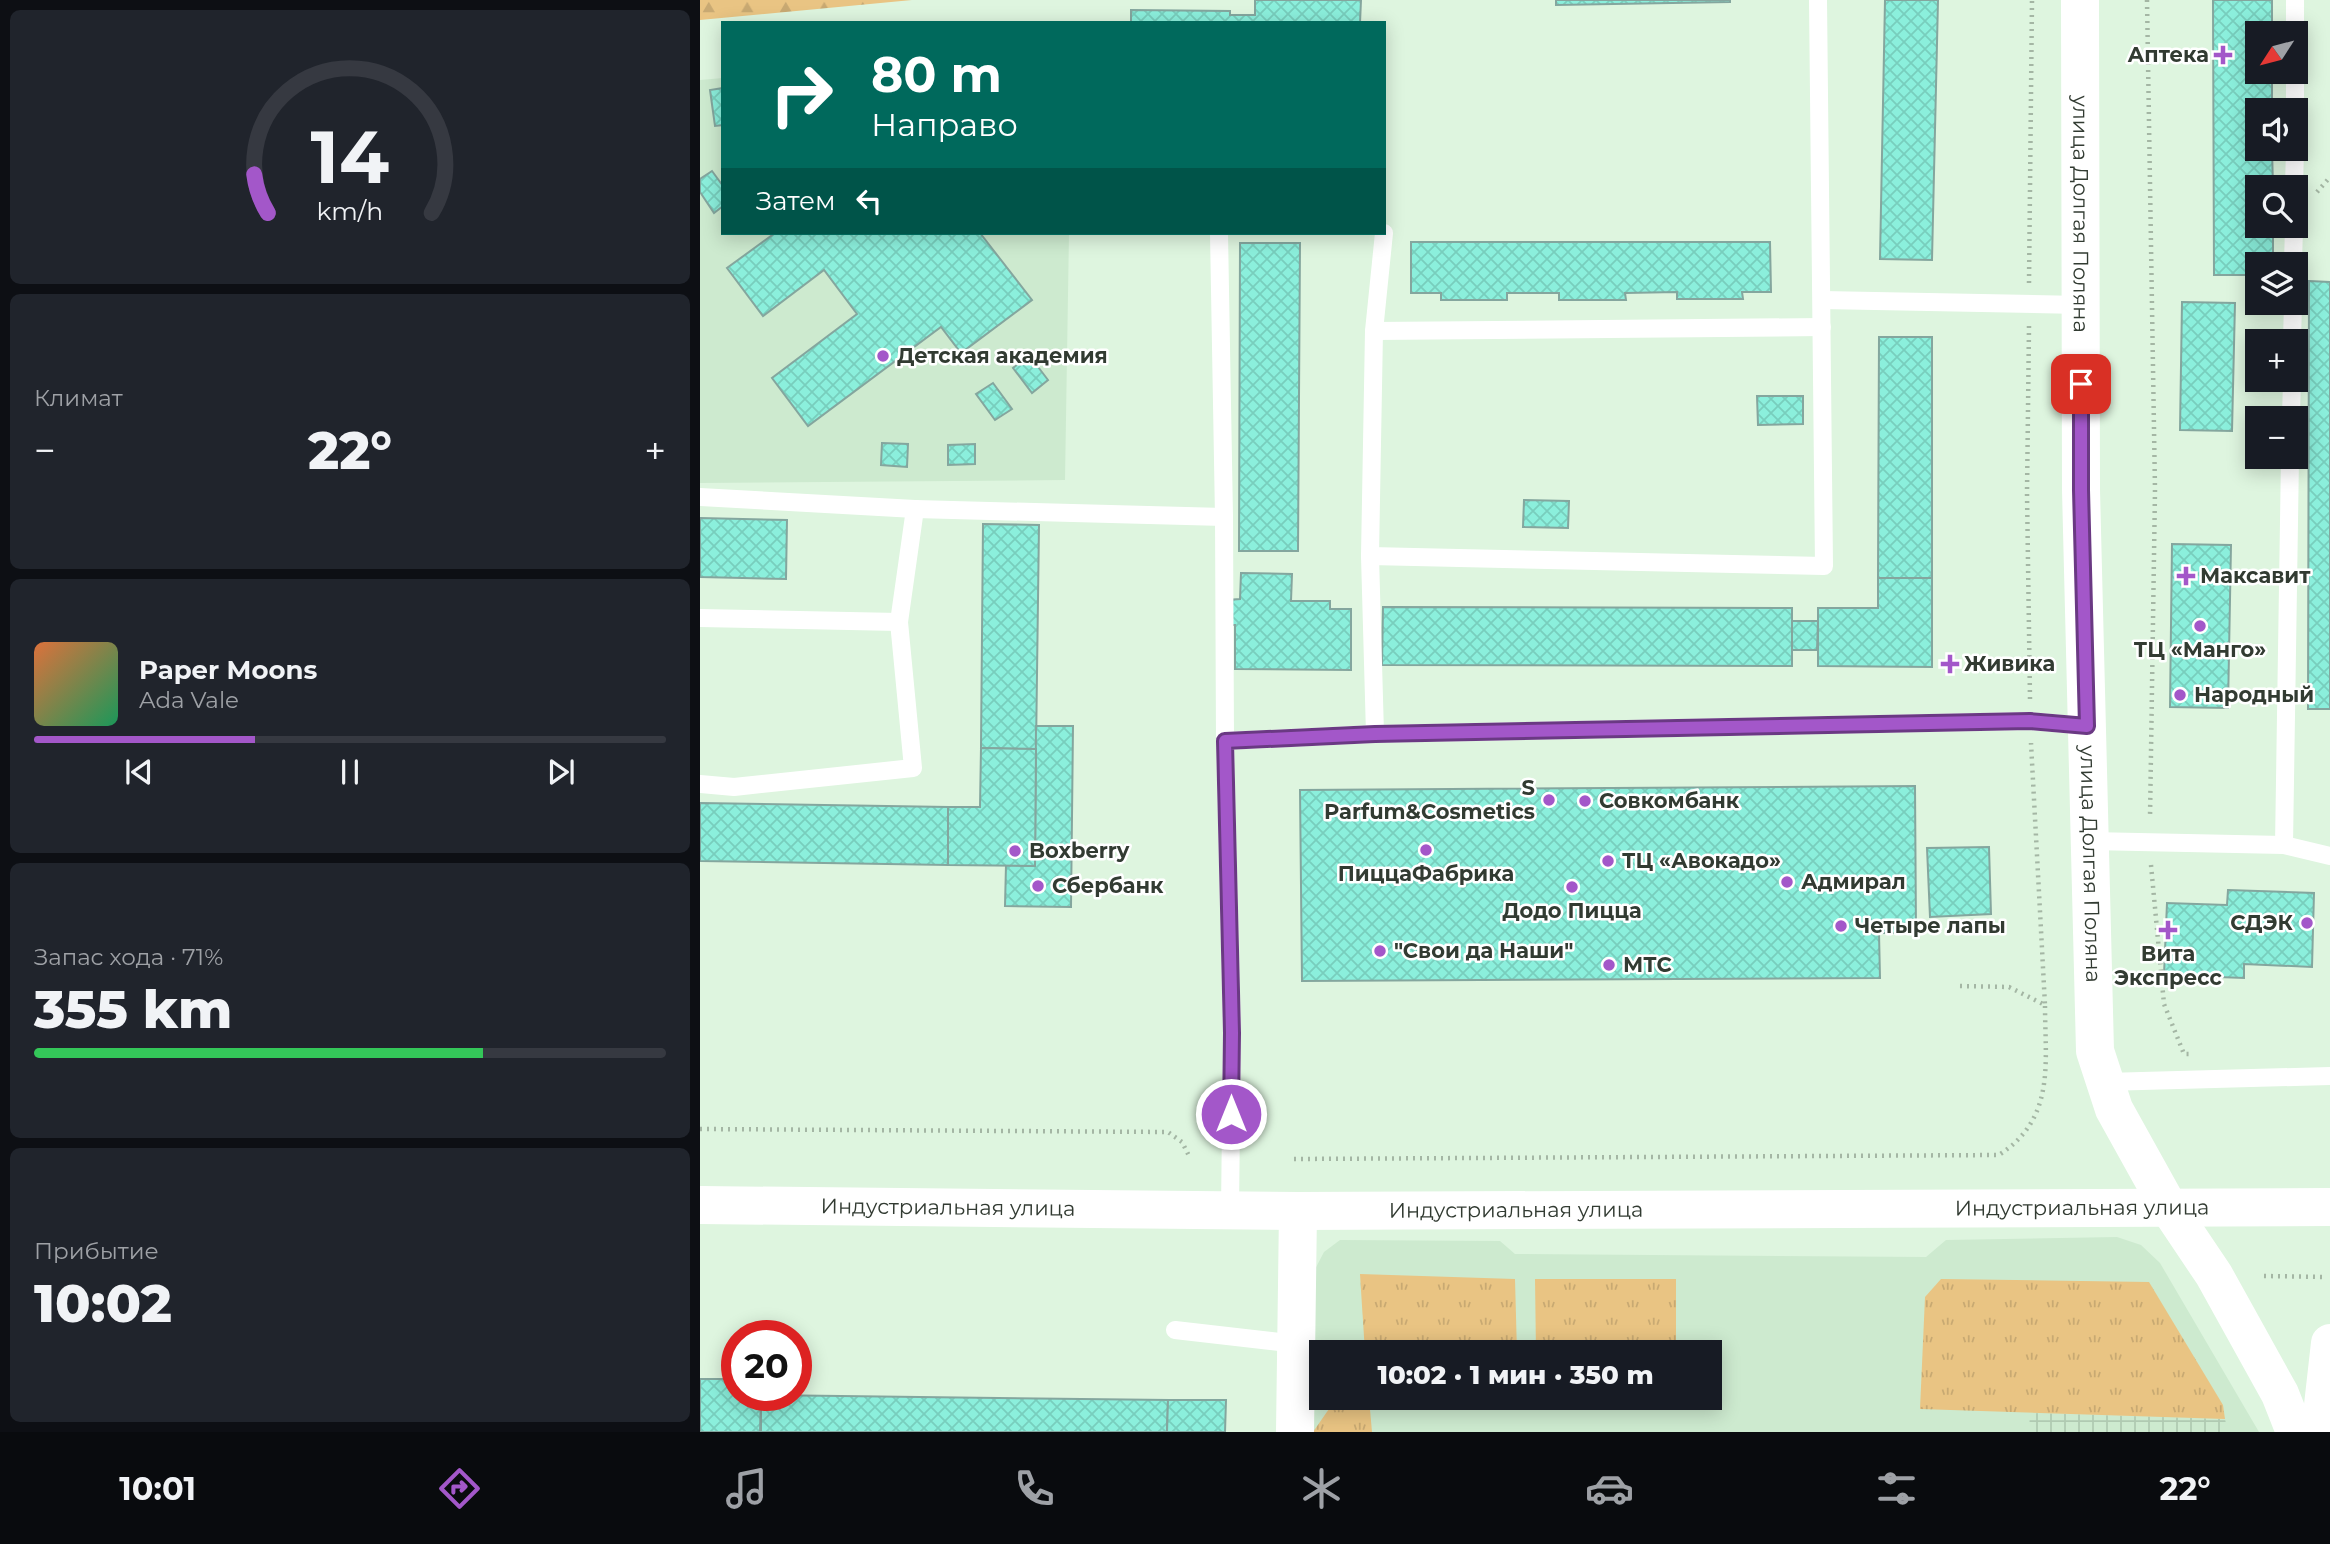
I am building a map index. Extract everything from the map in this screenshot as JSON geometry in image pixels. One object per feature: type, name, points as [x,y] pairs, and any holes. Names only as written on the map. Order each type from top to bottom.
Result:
[{"type":"main road","name":"улица Долгая Поляна","points":[[2080,0],[2081,490],[2095,1051],[2114,1109],[2169,1208],[2214,1275],[2280,1394],[2295,1432]]},
{"type":"main road","name":"Индустриальная улица","points":[[700,1205],[1298,1211],[2330,1207]]},
{"type":"main road","points":[[1295,1432],[1298,1211]]},
{"type":"main road","points":[[2320,1432],[2330,1343]]},
{"type":"lane","points":[[1370,556],[1824,566],[1818,0]]},
{"type":"lane","points":[[2295,0],[2295,21]]},
{"type":"lane","points":[[1219,235],[1225,741],[1232,1033],[1230,1210]]},
{"type":"lane","points":[[1375,734],[1370,556],[1374,331],[1384,235]]},
{"type":"lane","points":[[1822,300],[2081,305]]},
{"type":"lane","points":[[1374,331],[1822,327]]},
{"type":"lane","points":[[2284,845],[2290,469]]},
{"type":"lane","points":[[700,497],[915,509],[1224,517]]},
{"type":"lane","points":[[700,784],[734,788],[913,768],[899,622],[915,509]]},
{"type":"lane","points":[[700,618],[899,622]]},
{"type":"lane","points":[[1225,741],[1375,734],[2030,721],[2087,726]]},
{"type":"lane","points":[[2090,841],[2284,845],[2330,856]]},
{"type":"lane","points":[[2105,1082],[2330,1076]]},
{"type":"lane","points":[[1175,1330],[1297,1344]]},
{"type":"path","points":[[1294,1159],[1999,1155],[2015,1144],[2039,1110],[2045,1082],[2045,1005],[2030,721],[2027,493],[2032,0]]},
{"type":"path","points":[[2147,0],[2155,490],[2149,843],[2164,1004],[2185,1054],[2198,1054]]},
{"type":"path","points":[[1960,986],[2009,986],[2045,1005]]},
{"type":"path","points":[[700,1129],[1168,1132],[1182,1142],[1190,1158]]},
{"type":"path","points":[[2264,1276],[2326,1277]]},
{"type":"shaded area","name":"Детская академия","points":[[721,78],[721,235],[1069,235],[1065,480],[700,483],[700,80]]},
{"type":"shaded area","points":[[2117,1237],[2141,1245],[2160,1263],[2259,1432],[1308,1432],[1309,1380],[1309,1410],[1722,1410],[1722,1340],[1310,1340],[1311,1277],[1324,1252],[1340,1240],[1500,1241],[1515,1254],[1926,1257],[1946,1240]]},
{"type":"shaded area","points":[[2030,1413],[2225,1419],[2228,1432],[2029,1432]]},
{"type":"green space","points":[[700,0],[912,0],[700,20]]},
{"type":"green space","points":[[1360,1274],[1515,1279],[1517,1340],[1364,1340]]},
{"type":"green space","points":[[1535,1279],[1676,1279],[1676,1340],[1536,1340]]},
{"type":"green space","points":[[1941,1279],[2149,1282],[2223,1405],[2225,1419],[1920,1409],[1925,1297]]},
{"type":"green space","points":[[1328,1410],[1370,1410],[1372,1432],[1313,1432]]},
{"type":"building","points":[[1255,0],[1361,0],[1360,21],[1131,21],[1131,10],[1230,11],[1230,15],[1255,15]]},
{"type":"building","points":[[1556,0],[1730,0],[1730,2],[1556,5]]},
{"type":"building","points":[[1885,0],[1938,0],[1932,260],[1880,259]]},
{"type":"building","points":[[2213,0],[2272,0],[2272,21],[2245,21],[2245,84],[2272,84],[2272,98],[2245,98],[2245,161],[2272,161],[2273,175],[2245,175],[2245,238],[2273,238],[2273,252],[2245,252],[2245,275],[2214,275]]},
{"type":"building","points":[[721,88],[721,125],[715,126],[710,90]]},
{"type":"building","points":[[712,171],[721,183],[721,208],[714,213],[700,192],[700,179]]},
{"type":"building","points":[[772,235],[982,235],[1032,300],[961,353],[941,327],[808,426],[772,378],[857,314],[824,270],[763,316],[727,268]]},
{"type":"building","points":[[1411,242],[1770,242],[1771,292],[1742,292],[1743,299],[1677,299],[1677,292],[1625,293],[1626,300],[1559,300],[1559,293],[1507,293],[1507,300],[1441,300],[1441,293],[1411,293]]},
{"type":"building","points":[[1240,243],[1300,243],[1298,551],[1239,551]]},
{"type":"building","points":[[2309,281],[2330,282],[2330,709],[2308,709]]},
{"type":"building","points":[[2182,302],[2235,303],[2232,431],[2180,430]]},
{"type":"building","points":[[1879,337],[1932,337],[1932,578],[1878,578]]},
{"type":"building","points":[[1029,355],[1048,380],[1032,393],[1013,368]]},
{"type":"building","points":[[993,383],[1012,409],[995,420],[976,394]]},
{"type":"building","points":[[1757,396],[1803,396],[1803,424],[1758,425]]},
{"type":"building","points":[[882,443],[908,444],[907,467],[881,465]]},
{"type":"building","points":[[975,444],[975,464],[948,465],[948,445]]},
{"type":"building","points":[[1524,500],[1569,501],[1568,528],[1523,527]]},
{"type":"building","points":[[700,518],[787,520],[786,579],[700,577]]},
{"type":"building","points":[[983,524],[1039,525],[1036,749],[981,748]]},
{"type":"building","name":"ТЦ «Манго»","points":[[2172,544],[2231,545],[2228,708],[2170,707]]},
{"type":"building","points":[[1241,573],[1292,574],[1291,601],[1330,601],[1330,609],[1351,609],[1351,670],[1235,669],[1235,625],[1227,625],[1227,600],[1240,599]]},
{"type":"building","points":[[1878,578],[1932,578],[1932,667],[1818,666],[1818,608],[1878,608]]},
{"type":"building","points":[[1383,607],[1792,608],[1792,666],[1382,665]]},
{"type":"building","points":[[1792,621],[1818,621],[1817,650],[1792,650]]},
{"type":"building","points":[[1036,726],[1073,726],[1071,907],[1005,906],[1006,865],[1035,866]]},
{"type":"building","points":[[981,748],[1036,749],[1035,866],[948,865],[948,807],[980,807]]},
{"type":"building","name":"ТЦ «Авокадо»","points":[[1915,786],[1916,933],[1879,933],[1880,978],[1302,981],[1300,790]]},
{"type":"building","points":[[700,803],[948,807],[948,865],[700,861]]},
{"type":"building","points":[[1989,847],[1991,914],[1930,917],[1927,848]]},
{"type":"building","points":[[2228,890],[2314,893],[2312,967],[2244,964],[2244,978],[2164,975],[2167,903],[2227,905]]},
{"type":"building","points":[[700,1379],[721,1379],[721,1411],[761,1411],[760,1432],[700,1432]]},
{"type":"building","points":[[812,1396],[1168,1400],[1167,1432],[761,1432],[761,1411],[812,1411]]},
{"type":"building","points":[[1168,1400],[1226,1400],[1225,1432],[1167,1432]]},
{"type":"place","name":"Аптека","points":[[2223,55]]},
{"type":"place","name":"Детская академия","points":[[883,356]]},
{"type":"place","name":"Максавит","points":[[2186,576]]},
{"type":"place","name":"ТЦ «Манго»","points":[[2200,626]]},
{"type":"place","name":"Живика","points":[[1950,664]]},
{"type":"place","name":"Народный","points":[[2180,695]]},
{"type":"place","name":"S Parfum&Cosmetics","points":[[1549,800]]},
{"type":"place","name":"Совкомбанк","points":[[1585,801]]},
{"type":"place","name":"ПиццаФабрика","points":[[1426,850]]},
{"type":"place","name":"Boxberry","points":[[1015,851]]},
{"type":"place","name":"ТЦ «Авокадо»","points":[[1608,861]]},
{"type":"place","name":"Адмирал","points":[[1787,882]]},
{"type":"place","name":"Сбербанк","points":[[1038,886]]},
{"type":"place","name":"Додо Пицца","points":[[1572,887]]},
{"type":"place","name":"СДЭК","points":[[2307,923]]},
{"type":"place","name":"Четыре лапы","points":[[1841,926]]},
{"type":"place","name":"Вита Экспресс","points":[[2168,930]]},
{"type":"place","name":"\"Свои да Наши\"","points":[[1380,951]]},
{"type":"place","name":"МТС","points":[[1609,965]]},
{"type":"route","points":[[1231,1114],[1232,1033],[1225,741],[1375,734],[2030,721],[2087,726],[2081,384]]}]
